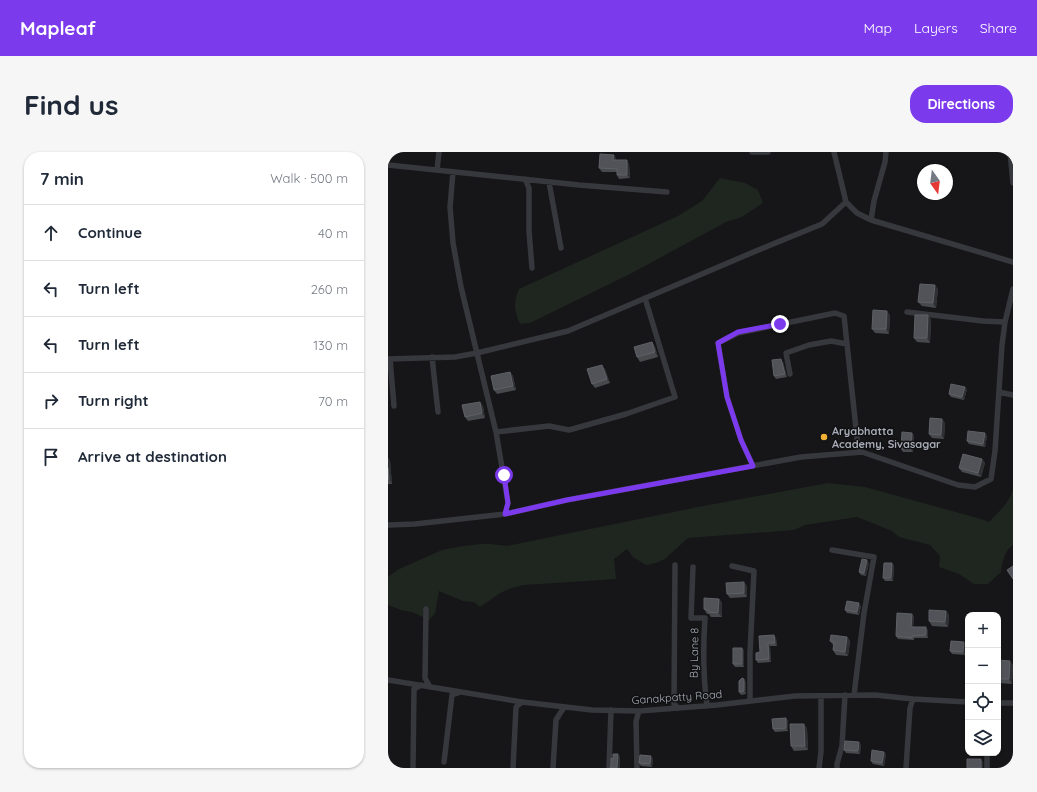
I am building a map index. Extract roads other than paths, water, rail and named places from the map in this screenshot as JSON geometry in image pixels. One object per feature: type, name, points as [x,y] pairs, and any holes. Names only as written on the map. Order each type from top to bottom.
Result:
[{"type":"street","points":[[437,170],[439,152]]},
{"type":"street","points":[[752,152],[768,152]]},
{"type":"street","points":[[830,152],[835,154],[846,202],[857,213],[871,220],[1013,262]]},
{"type":"street","points":[[871,220],[886,152]]},
{"type":"street","points":[[1010,152],[1013,183]]},
{"type":"street","points":[[388,165],[525,180],[668,192]]},
{"type":"street","points":[[453,172],[450,207],[452,243],[461,287],[496,432],[508,503],[505,514]]},
{"type":"street","points":[[525,180],[529,188],[529,231],[532,268]]},
{"type":"street","points":[[549,182],[561,248]]},
{"type":"street","points":[[394,406],[389,359],[455,357],[568,331],[822,224],[846,202]]},
{"type":"street","points":[[388,525],[415,524],[505,514],[567,500],[801,457],[862,452],[958,485],[975,487],[991,479],[995,451],[1002,345],[1005,322],[1013,289]]},
{"type":"street","points":[[496,432],[549,426],[569,430],[626,414],[675,397],[646,298]]},
{"type":"street","points":[[907,312],[983,321],[1005,322]]},
{"type":"street","points":[[753,466],[741,440],[727,397],[718,343],[738,332],[835,313],[844,316],[858,447],[862,452]]},
{"type":"street","points":[[790,374],[786,353],[809,345],[831,341],[846,344]]},
{"type":"street","points":[[432,357],[438,412]]},
{"type":"street","points":[[999,392],[1013,395]]},
{"type":"street","points":[[832,550],[874,557],[864,612],[854,695]]},
{"type":"street","points":[[675,565],[674,704],[678,708]]},
{"type":"street","points":[[732,566],[754,571],[750,653],[750,701]]},
{"type":"street","name":"By Lane 8","points":[[693,567],[691,618],[705,618],[703,645],[704,685],[707,706]]},
{"type":"street","points":[[426,609],[426,678],[430,686]]},
{"type":"street","name":"Ganakpatty Road","points":[[388,680],[522,702],[592,710],[678,708],[796,696],[875,695],[965,702]]},
{"type":"street","points":[[413,768],[414,689],[422,685]]},
{"type":"street","points":[[444,762],[452,695],[463,692]]},
{"type":"street","points":[[837,768],[842,746],[845,695]]},
{"type":"street","points":[[820,768],[821,696]]},
{"type":"street","points":[[906,768],[910,708],[912,699]]},
{"type":"street","points":[[513,768],[516,707],[522,702]]},
{"type":"street","points":[[1001,703],[1013,703]]},
{"type":"street","points":[[553,768],[556,720],[564,707]]},
{"type":"street","points":[[608,768],[611,710]]},
{"type":"street","points":[[637,768],[636,721],[639,710]]},
{"type":"street","points":[[987,756],[988,768]]},
{"type":"place","name":"Aryabhatta Academy, Sivasagar","points":[[824,437]]}]
